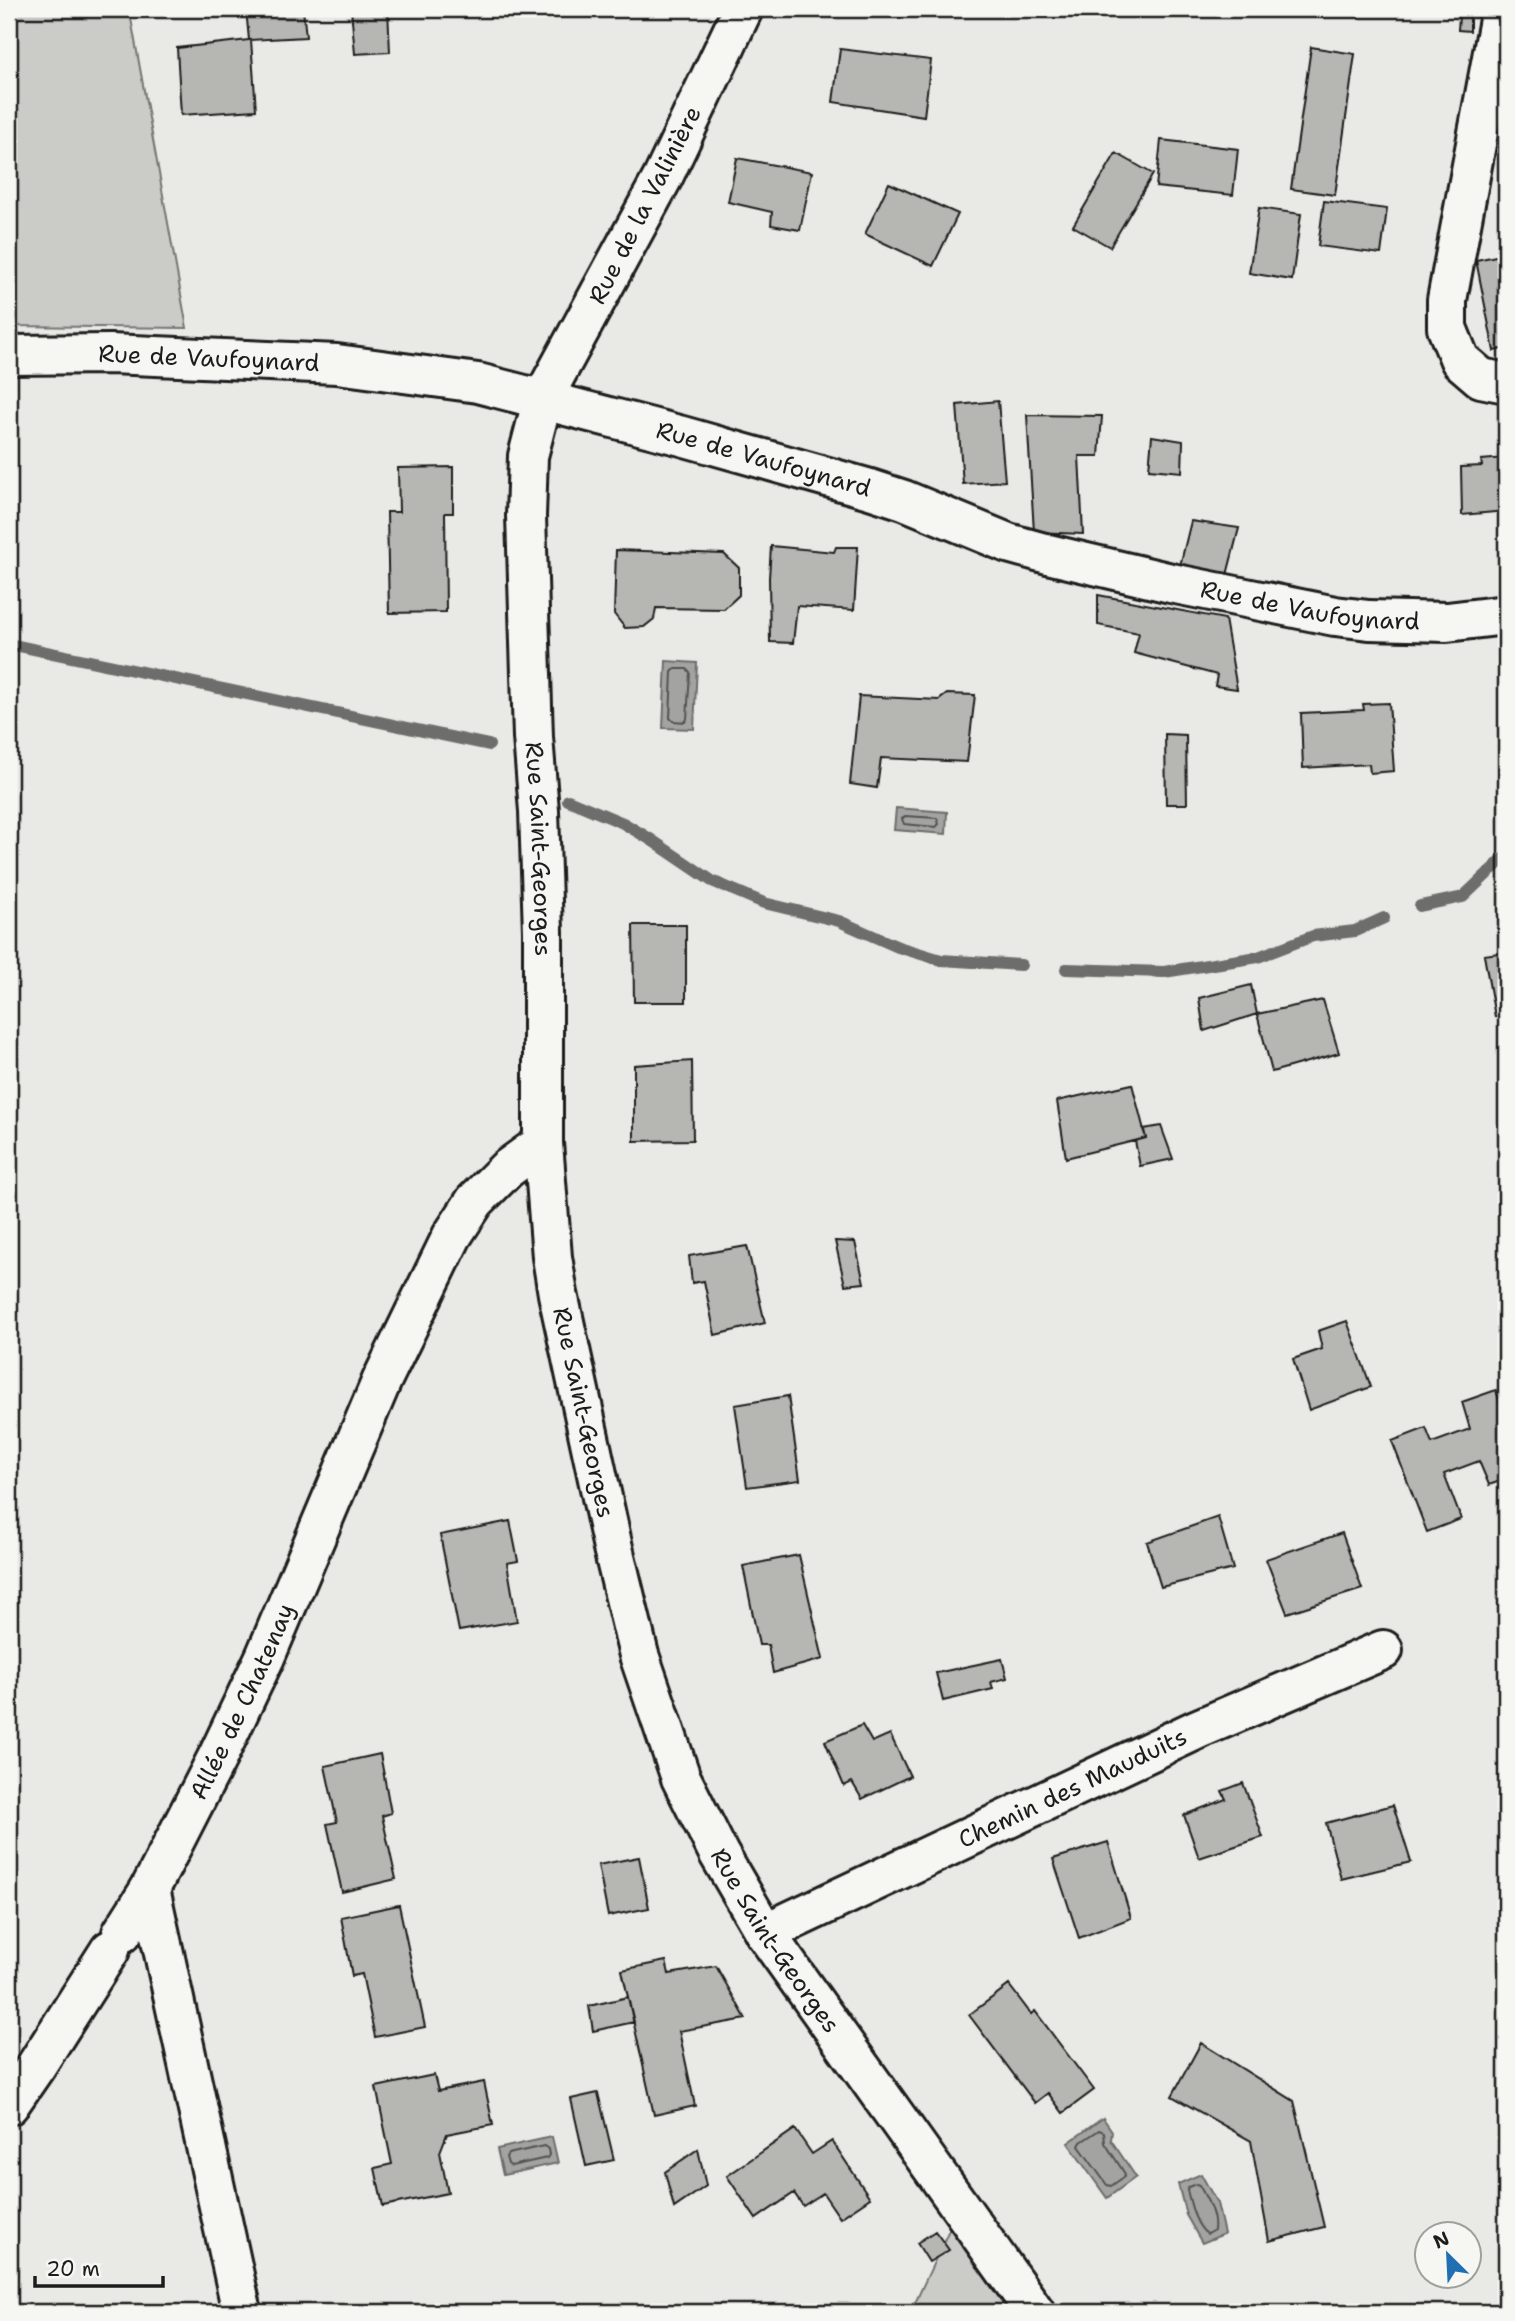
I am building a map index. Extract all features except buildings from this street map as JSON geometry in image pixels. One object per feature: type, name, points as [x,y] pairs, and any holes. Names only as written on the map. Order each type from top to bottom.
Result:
[{"type":"street","name":"Rue de la Valinière","points":[[543,398],[663,177],[743,9]]},
{"type":"street","points":[[1501,9],[1447,300],[1447,328],[1460,360],[1482,378],[1506,383]]},
{"type":"street","name":"Rue de Vaufoynard","points":[[9,355],[110,354],[337,364],[478,383],[543,398],[870,489],[904,500],[1008,543],[1171,583],[1335,616],[1369,620],[1447,622],[1506,615]]},
{"type":"street","name":"Rue Saint-Georges","points":[[543,398],[528,456],[526,516],[533,737],[543,919],[543,1143],[552,1257],[558,1294],[639,1655],[681,1778],[719,1854],[765,1933],[1035,2312]]},
{"type":"street","name":"Allée de Chatenay","points":[[9,2105],[150,1889],[218,1756],[265,1657],[382,1380],[452,1236],[475,1201],[507,1169],[543,1143]]},
{"type":"street","name":"Chemin des Mauduits","points":[[765,1933],[1198,1729],[1383,1650]]},
{"type":"street","points":[[150,1889],[242,2312]]},
{"type":"shaded area","points":[[9,9],[152,9],[130,13],[187,328],[9,326]]},
{"type":"shaded area","points":[[960,2206],[1035,2312],[899,2312],[916,2301]]},
{"type":"water","points":[[666,661],[697,663],[694,729],[663,728]]},
{"type":"water","points":[[896,808],[947,812],[946,834],[894,830]]},
{"type":"water","points":[[1103,2118],[1112,2131],[1111,2140],[1136,2177],[1107,2198],[1068,2143]]},
{"type":"water","points":[[552,2137],[558,2163],[503,2175],[497,2149]]},
{"type":"water","points":[[1201,2174],[1217,2203],[1224,2234],[1202,2243],[1186,2215],[1178,2184]]},
{"type":"waterway","points":[[9,644],[489,745]]},
{"type":"waterway","points":[[568,800],[623,823],[712,881],[764,903],[839,921],[898,947],[941,960],[1021,965]]},
{"type":"waterway","points":[[1420,906],[1463,897],[1506,856]]},
{"type":"waterway","points":[[1066,969],[1164,972],[1258,957],[1313,936],[1355,931],[1384,918]]}]
